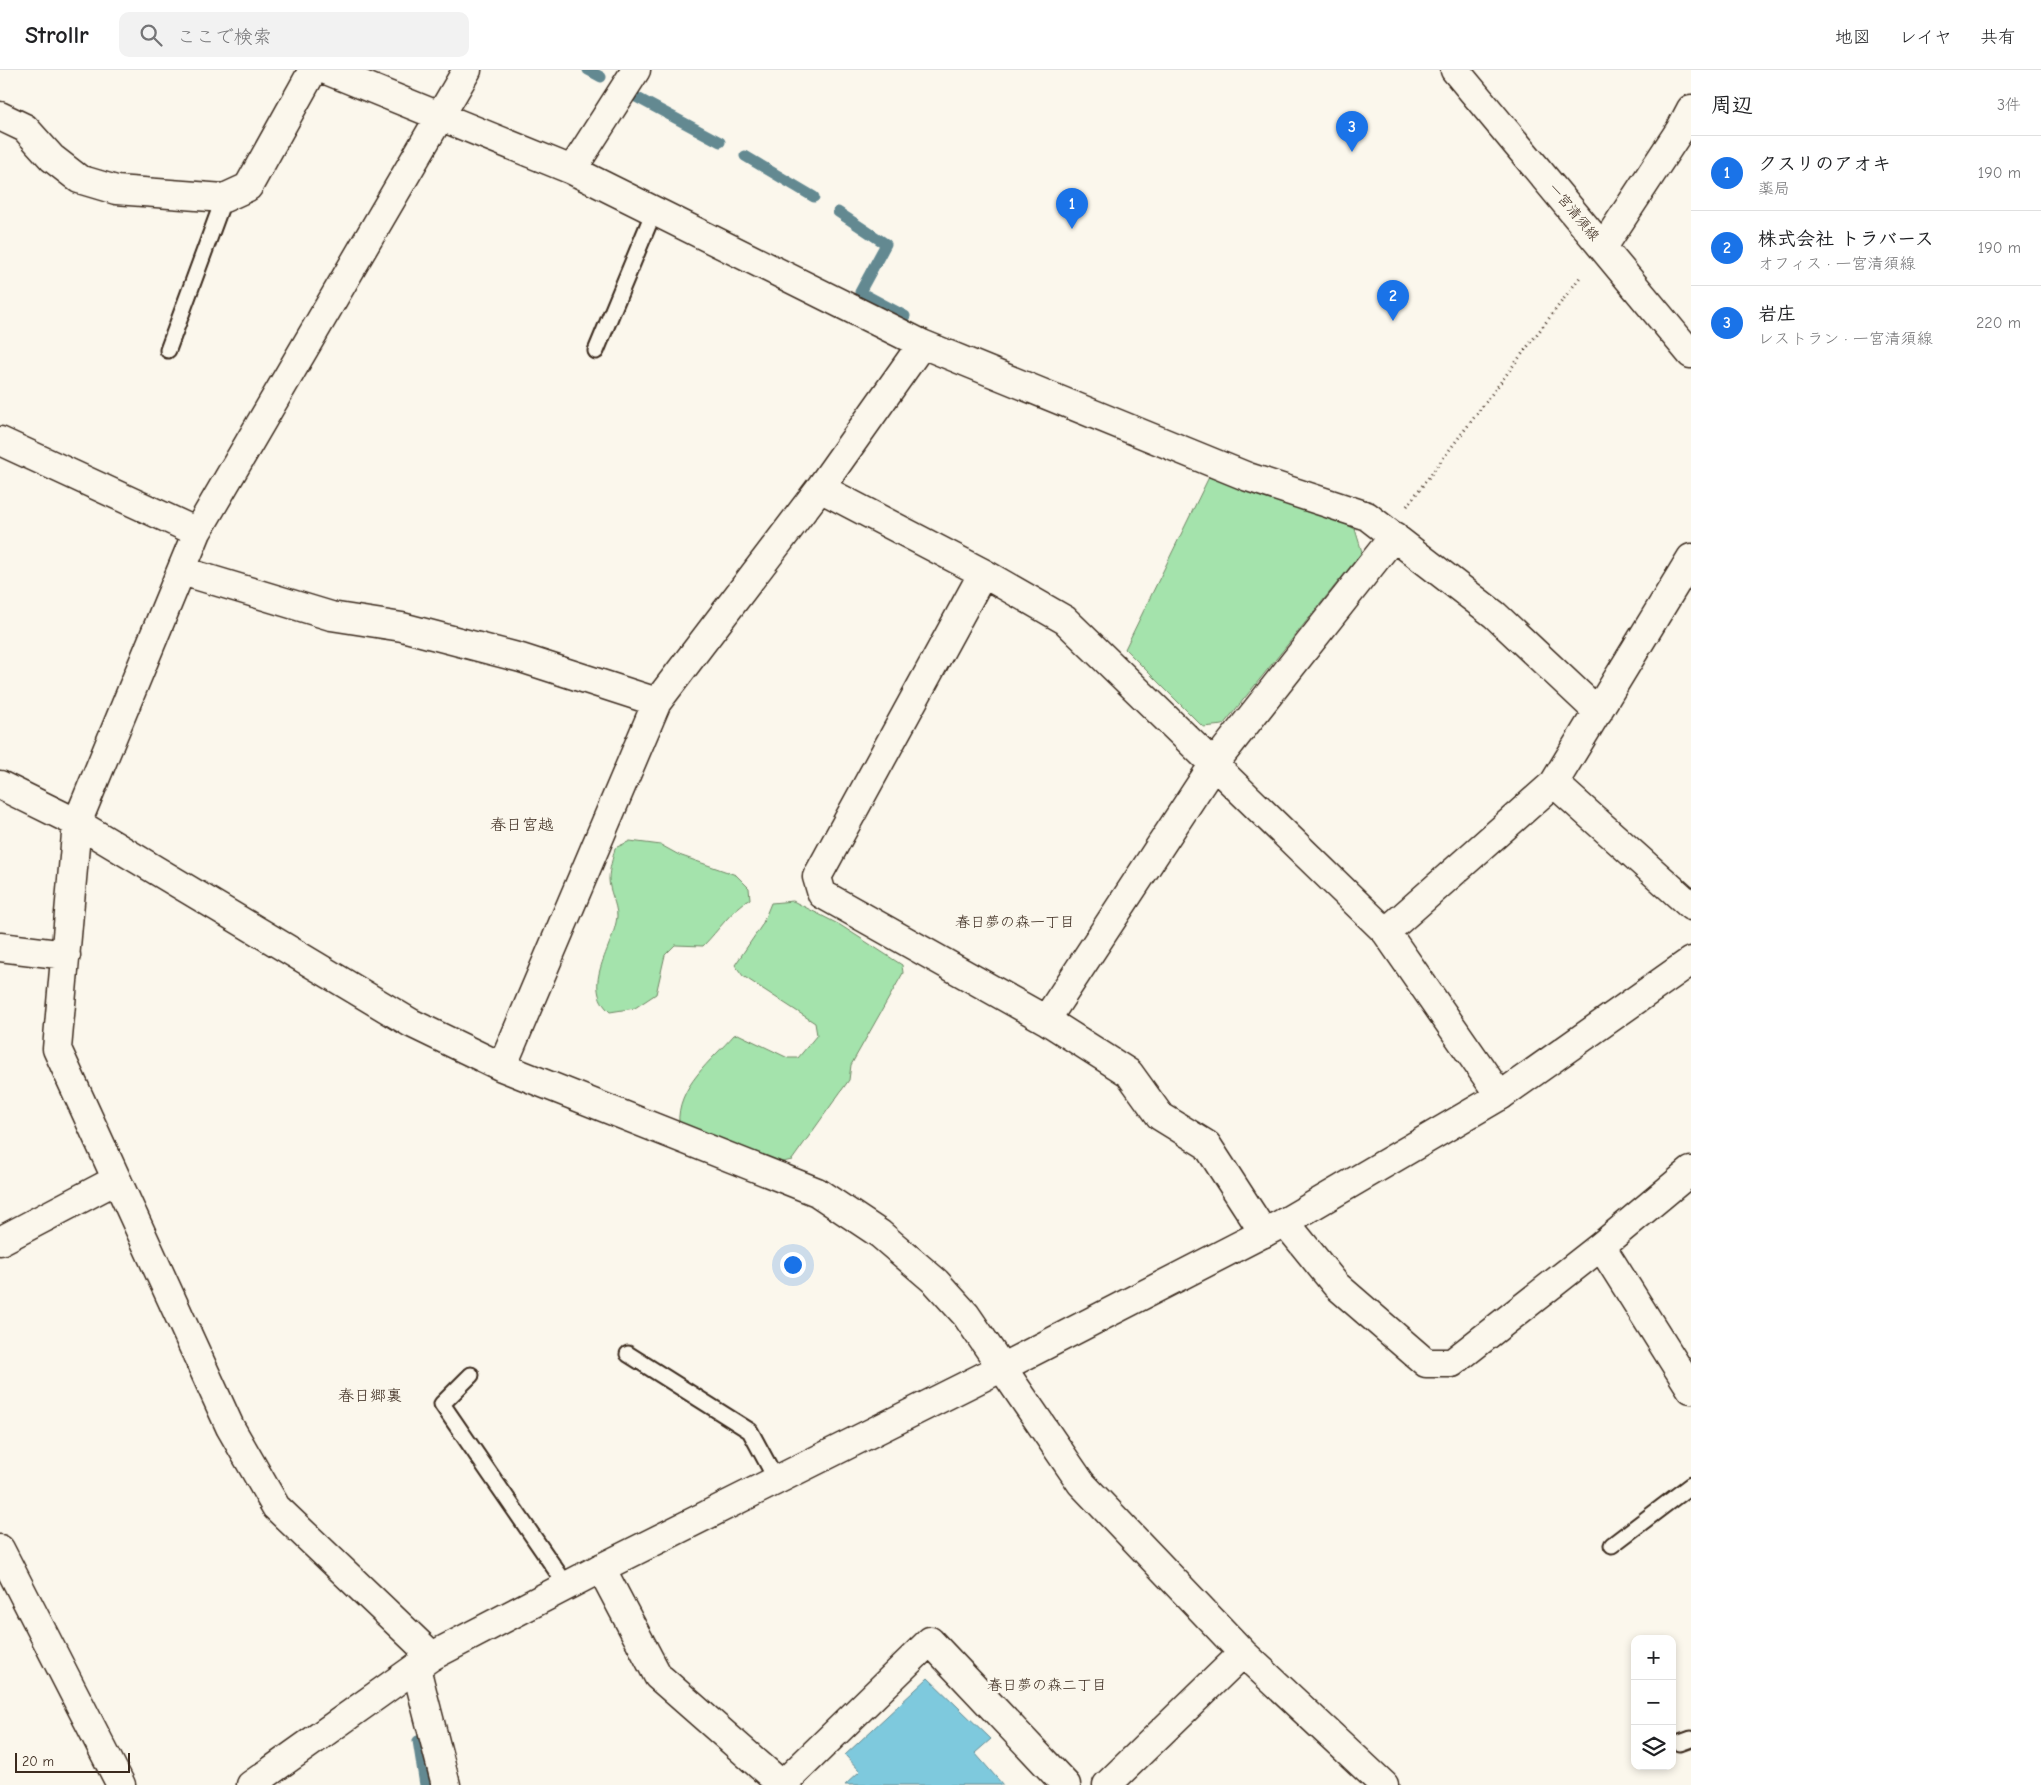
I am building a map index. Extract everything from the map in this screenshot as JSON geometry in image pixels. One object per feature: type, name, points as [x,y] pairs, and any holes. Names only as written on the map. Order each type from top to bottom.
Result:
[{"type":"street","points":[[0,116],[25,128],[52,158],[79,179],[116,190],[224,198],[248,187],[313,70]]},
{"type":"street","points":[[326,70],[572,170],[922,344],[1248,477],[1367,516],[1495,615],[1598,712]]},
{"type":"street","points":[[446,1785],[424,1662],[276,1507],[230,1427],[57,1049],[77,823],[198,532],[467,70]]},
{"type":"street","name":"一宮清須線","points":[[1455,70],[1691,354]]},
{"type":"street","points":[[572,170],[631,72]]},
{"type":"street","points":[[1603,247],[1680,130],[1691,108]]},
{"type":"street","points":[[502,1067],[657,702],[820,488],[922,344]]},
{"type":"street","points":[[0,441],[198,532]]},
{"type":"street","points":[[820,488],[983,573],[1065,620],[1386,932],[1500,1096]]},
{"type":"street","points":[[1046,1020],[1214,764],[1394,536]]},
{"type":"street","points":[[1386,932],[1554,783],[1691,558]]},
{"type":"street","points":[[182,571],[331,616],[402,627],[521,658],[657,702]]},
{"type":"street","points":[[983,573],[817,877],[822,894],[1046,1020],[1128,1073],[1160,1116],[1206,1145],[1274,1228],[1426,1363],[1452,1363],[1601,1246],[1691,1171]]},
{"type":"street","points":[[1554,783],[1691,906]]},
{"type":"street","points":[[0,784],[77,823],[411,1023],[502,1067],[817,1192],[880,1234],[936,1282],[966,1315],[1081,1483],[1243,1653],[1384,1785]]},
{"type":"street","points":[[0,948],[66,955]]},
{"type":"street","points":[[251,1785],[424,1662],[601,1568],[1002,1368],[1274,1228],[1500,1096],[1691,961]]},
{"type":"street","points":[[0,1241],[116,1180]]},
{"type":"street","points":[[1601,1246],[1691,1390]]},
{"type":"street","points":[[0,1549],[121,1785]]},
{"type":"street","points":[[601,1568],[658,1676],[782,1785],[930,1641],[1066,1785]]},
{"type":"street","points":[[1107,1785],[1243,1653]]},
{"type":"lane","points":[[168,350],[224,198]]},
{"type":"lane","points":[[596,351],[654,211]]},
{"type":"lane","points":[[628,1354],[750,1431],[777,1480]]},
{"type":"lane","points":[[471,1375],[442,1404],[567,1586]]},
{"type":"lane","points":[[1612,1545],[1691,1485]]},
{"type":"path","points":[[1394,536],[1402,512],[1603,247]]},
{"type":"green space","points":[[1209,477],[1325,513],[1355,529],[1362,552],[1223,725],[1203,727],[1125,649]]},
{"type":"green space","points":[[630,841],[661,845],[679,855],[736,875],[749,888],[750,899],[731,914],[703,946],[675,945],[665,955],[656,994],[635,1008],[610,1012],[602,1001],[598,990],[601,966],[615,928],[617,916],[609,884],[609,875],[615,848]]},
{"type":"green space","points":[[793,901],[840,925],[902,965],[903,973],[851,1065],[849,1080],[792,1160],[779,1163],[679,1124],[683,1098],[689,1086],[706,1064],[734,1035],[738,1034],[788,1058],[798,1058],[817,1035],[815,1023],[743,976],[735,965],[762,925],[771,903]]},
{"type":"water","points":[[928,1678],[991,1739],[975,1753],[1003,1785],[845,1785],[860,1771],[845,1755]]},
{"type":"waterway","points":[[588,70],[601,77]]},
{"type":"waterway","points":[[634,96],[720,142]]},
{"type":"waterway","points":[[745,156],[814,197]]},
{"type":"waterway","points":[[838,212],[886,244],[860,292],[905,316]]},
{"type":"waterway","points":[[418,1741],[425,1785]]},
{"type":"place","name":"岩庄","points":[[1352,152]]},
{"type":"place","name":"クスリのアオキ","points":[[1072,229]]},
{"type":"place","name":"株式会社 トラバース","points":[[1393,321]]},
{"type":"district","name":"春日宮越","points":[[522,825]]},
{"type":"district","name":"春日夢の森一丁目","points":[[1015,922]]},
{"type":"district","name":"春日郷裏","points":[[370,1396]]},
{"type":"district","name":"春日夢の森二丁目","points":[[1047,1685]]}]
